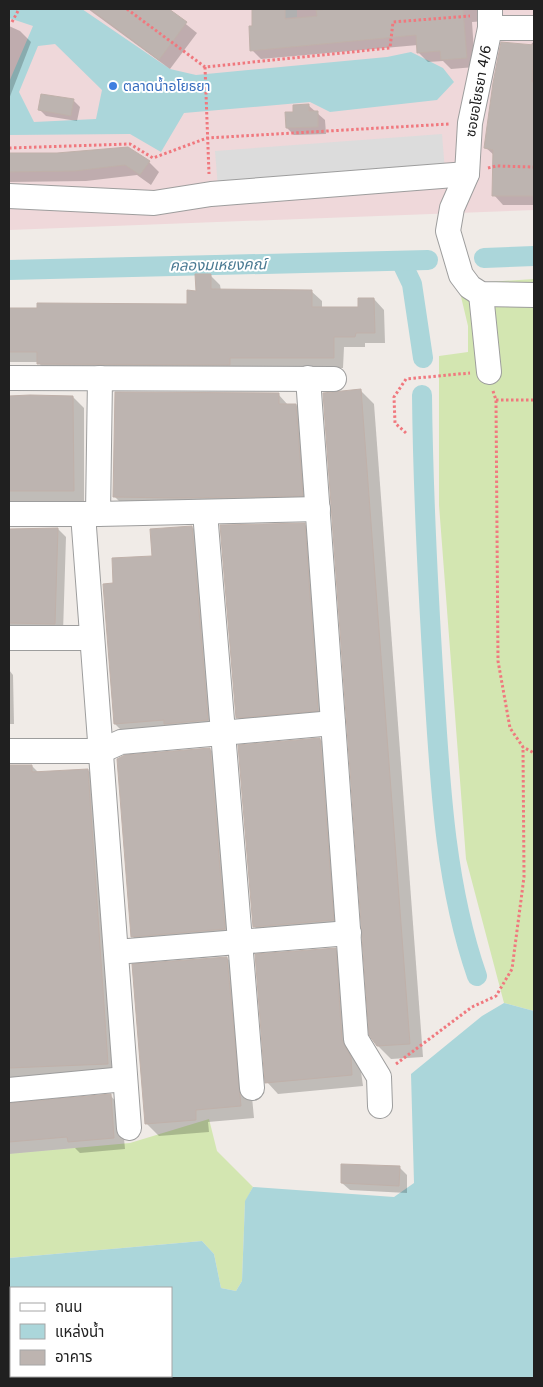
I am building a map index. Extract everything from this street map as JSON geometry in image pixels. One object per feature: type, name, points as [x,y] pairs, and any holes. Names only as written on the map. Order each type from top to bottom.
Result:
[{"type":"street","points":[[490,17],[534,28]]},
{"type":"street","name":"ซอยอโยธยา 4/6","points":[[467,174],[470,123],[490,17]]},
{"type":"street","points":[[9,196],[154,203],[211,194],[467,174],[452,208],[448,232],[461,275],[470,288],[481,294],[534,295]]},
{"type":"street","points":[[481,294],[489,372]]},
{"type":"street","points":[[9,378],[334,379]]},
{"type":"street","points":[[100,378],[91,514],[92,638],[129,1128]]},
{"type":"street","points":[[308,378],[356,1039],[379,1077],[380,1106]]},
{"type":"street","points":[[9,514],[318,509]]},
{"type":"street","points":[[205,512],[252,1088]]},
{"type":"street","points":[[9,638],[92,638]]},
{"type":"street","points":[[9,751],[101,751],[121,742],[333,723]]},
{"type":"street","points":[[116,952],[349,933]]},
{"type":"street","points":[[9,1090],[125,1079]]},
{"type":"path","points":[[12,22],[20,9]]},
{"type":"path","points":[[127,9],[205,69],[390,48],[393,22],[490,17]]},
{"type":"path","points":[[205,69],[211,194]]},
{"type":"path","points":[[9,148],[130,144],[154,158],[207,138],[470,123]]},
{"type":"path","points":[[467,174],[496,166],[534,167]]},
{"type":"path","points":[[406,433],[395,423],[394,397],[406,379],[489,372],[496,400],[498,661],[510,728],[523,747],[534,753]]},
{"type":"path","points":[[496,400],[534,400]]},
{"type":"path","points":[[379,1077],[472,1007],[496,996],[512,969],[524,877],[523,747]]},
{"type":"shaded area","points":[[9,9],[534,9],[534,210],[9,230]]},
{"type":"shaded area","points":[[272,9],[297,9],[297,17],[272,19]]},
{"type":"shaded area","points":[[442,134],[446,184],[219,200],[215,151]]},
{"type":"green space","points":[[534,279],[534,1011],[504,1003],[466,859],[439,505],[439,356],[468,352],[468,326],[458,284]]},
{"type":"green space","points":[[209,1119],[217,1151],[253,1187],[245,1202],[242,1281],[236,1291],[221,1288],[214,1254],[202,1241],[9,1258],[9,1154],[130,1143]]},
{"type":"water","points":[[9,9],[82,9],[170,69],[196,75],[387,57],[411,52],[443,68],[454,82],[437,100],[330,112],[310,102],[184,113],[161,152],[130,134],[9,135],[9,82],[33,26],[9,18]],"holes":[[[55,44],[102,90],[96,119],[34,122],[19,92],[38,46]]]},
{"type":"water","points":[[504,1003],[534,1011],[534,1378],[9,1378],[9,1258],[202,1241],[214,1254],[221,1288],[236,1291],[242,1281],[245,1201],[253,1187],[394,1197],[414,1183],[411,1074],[482,1016]]},
{"type":"building","points":[[90,9],[169,9],[187,22],[159,60]]},
{"type":"building","points":[[252,9],[285,9],[285,19],[317,16],[316,10],[331,9],[463,9],[467,58],[441,60],[440,51],[417,53],[416,35],[250,51],[249,26],[252,26]]},
{"type":"building","points":[[501,42],[534,45],[532,82],[534,82],[534,196],[492,196],[493,150],[484,148]]},
{"type":"building","points":[[41,94],[74,99],[71,116],[38,110]]},
{"type":"building","points":[[309,104],[309,111],[318,111],[318,127],[286,128],[285,112],[293,112],[293,105]]},
{"type":"building","points":[[128,147],[150,161],[140,175],[125,165],[75,171],[9,172],[9,153],[57,153]]},
{"type":"building","points":[[195,274],[211,274],[211,289],[312,290],[312,307],[358,307],[358,298],[374,298],[375,333],[356,333],[355,337],[334,337],[334,358],[230,358],[230,365],[37,364],[37,352],[9,352],[9,308],[37,308],[37,303],[187,304],[187,290],[196,291]]},
{"type":"building","points":[[361,389],[410,1044],[377,1046],[369,1035],[323,393]]},
{"type":"building","points":[[115,392],[279,393],[279,404],[296,404],[303,496],[113,497]]},
{"type":"building","points":[[9,396],[73,396],[74,491],[9,491]]},
{"type":"building","points":[[305,523],[318,711],[236,718],[220,525]]},
{"type":"building","points":[[192,526],[208,720],[164,724],[164,720],[114,724],[103,584],[113,583],[112,558],[152,556],[150,529]]},
{"type":"building","points":[[58,528],[55,624],[9,623],[9,529]]},
{"type":"building","points":[[320,738],[334,920],[253,927],[238,745]]},
{"type":"building","points":[[210,748],[225,929],[131,937],[117,759],[125,755]]},
{"type":"building","points":[[9,765],[32,765],[32,772],[88,769],[108,1064],[9,1068]]},
{"type":"building","points":[[336,948],[342,1040],[351,1057],[352,1075],[265,1083],[255,954]]},
{"type":"building","points":[[227,957],[241,1106],[196,1110],[196,1120],[145,1124],[132,964]]},
{"type":"building","points":[[111,1094],[114,1138],[68,1142],[67,1137],[9,1142],[9,1103]]},
{"type":"building","points":[[341,1164],[400,1166],[399,1186],[341,1183]]},
{"type":"waterway","name":"คลองมเหยงคณ์","points":[[484,258],[534,256]]},
{"type":"waterway","name":"คลองมเหยงคณ์","points":[[9,270],[428,260]]},
{"type":"waterway","points":[[401,261],[412,284],[423,358]]},
{"type":"waterway","points":[[422,395],[428,577],[442,796],[451,869],[458,906],[477,976]]},
{"type":"place","name":"ตลาดน้ำอโยธยา","points":[[113,86]]}]
